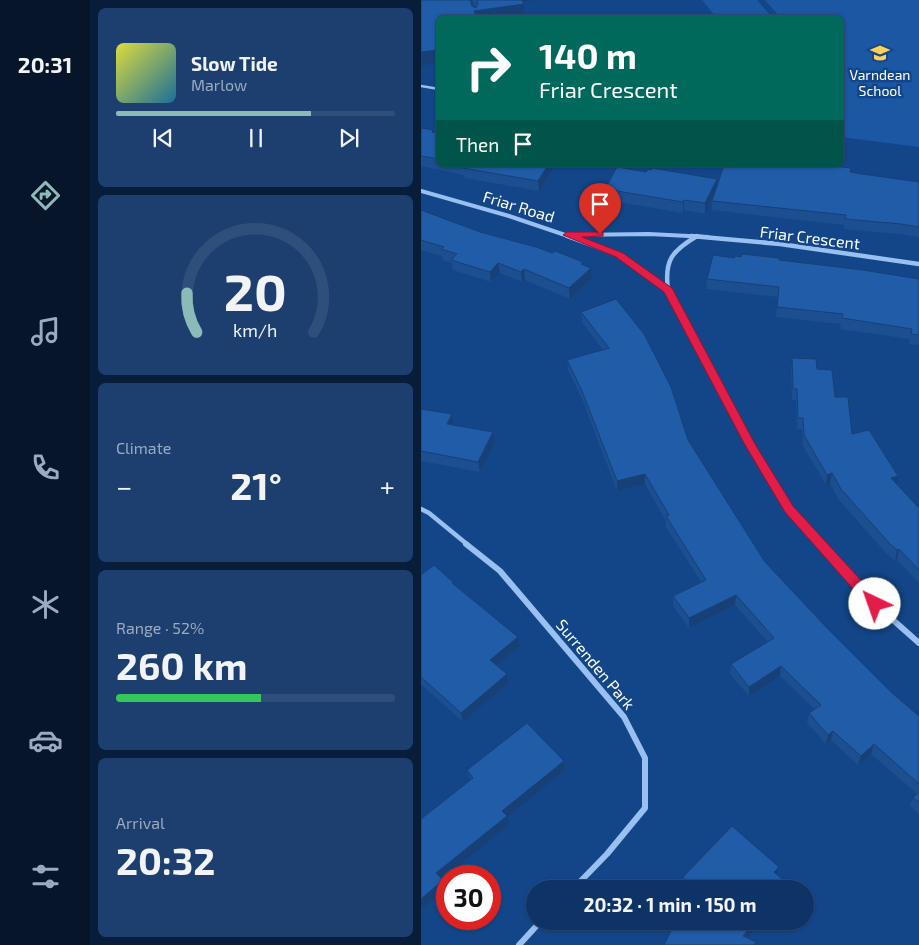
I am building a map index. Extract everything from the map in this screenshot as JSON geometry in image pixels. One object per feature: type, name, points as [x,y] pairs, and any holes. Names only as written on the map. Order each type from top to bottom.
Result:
[{"type":"street","name":"Friar Road","points":[[421,191],[567,235],[619,255],[668,290],[750,445],[789,509],[875,604],[919,643]]},
{"type":"street","name":"Friar Crescent","points":[[567,235],[648,234],[697,236],[919,264]]},
{"type":"street","points":[[668,290],[665,274],[669,259],[679,246],[697,236]]},
{"type":"street","name":"Surrenden Park","points":[[421,509],[429,513],[500,571],[624,717],[645,758],[645,808],[607,854],[582,880]]},
{"type":"street","points":[[519,945],[533,930]]},
{"type":"lane","points":[[421,86],[436,88]]},
{"type":"shaded area","points":[[702,0],[757,0],[770,15],[714,15]]},
{"type":"shaded area","points":[[765,0],[919,0],[919,147],[844,137],[844,15],[778,15]]},
{"type":"building","points":[[421,0],[470,0],[472,6],[476,8],[477,0],[522,0],[524,4],[474,11],[476,15],[436,15],[436,50],[421,52]]},
{"type":"building","points":[[421,128],[433,130],[432,132],[436,133],[436,158],[421,156]]},
{"type":"building","points":[[464,167],[547,167],[538,181]]},
{"type":"building","points":[[617,167],[646,172],[652,168],[717,179],[705,203],[684,200],[683,202],[605,189]]},
{"type":"building","points":[[723,167],[851,168],[850,172],[919,182],[919,227],[845,219],[846,215],[712,201]]},
{"type":"building","points":[[421,210],[480,232],[552,253],[555,251],[583,262],[581,264],[591,268],[569,288],[524,269],[521,272],[498,263],[490,272],[451,260],[457,254],[441,249],[444,247],[421,240]]},
{"type":"building","points":[[742,254],[919,279],[919,335],[911,334],[912,329],[842,318],[843,314],[777,307],[779,287],[707,279],[713,255],[734,258],[735,256],[741,257]]},
{"type":"building","points":[[616,299],[644,334],[671,387],[688,440],[765,562],[892,693],[919,716],[919,784],[874,744],[861,756],[833,731],[828,735],[809,713],[821,705],[781,666],[749,687],[731,664],[774,638],[736,595],[689,618],[673,596],[706,580],[666,516],[669,515],[645,474],[617,481],[582,391],[567,360],[609,348],[581,312]]},
{"type":"building","points":[[792,358],[816,359],[817,369],[832,370],[835,397],[848,397],[852,434],[869,430],[898,476],[891,478],[919,508],[919,570],[899,549],[897,550],[890,544],[841,489],[832,473],[827,475],[804,435],[803,418],[798,418],[797,389],[793,389]]},
{"type":"building","points":[[421,409],[452,414],[447,424],[493,432],[478,462],[421,451]]},
{"type":"building","points":[[434,565],[452,583],[518,637],[490,660],[507,674],[461,713],[421,677],[421,575]]},
{"type":"building","points":[[527,723],[564,761],[502,811],[507,816],[446,865],[436,865],[436,886],[421,899],[421,819],[473,778],[467,770]]},
{"type":"building","points":[[919,792],[919,802],[913,798]]},
{"type":"building","points":[[732,826],[779,867],[774,872],[783,880],[686,880],[683,877]]},
{"type":"building","points":[[672,930],[748,930],[743,936],[756,942],[754,945],[664,945]]},
{"type":"place","name":"Varndean School","points":[[880,53]]},
{"type":"route","points":[[600,234],[567,235],[619,255],[668,290],[750,445],[789,509],[875,604]]}]
